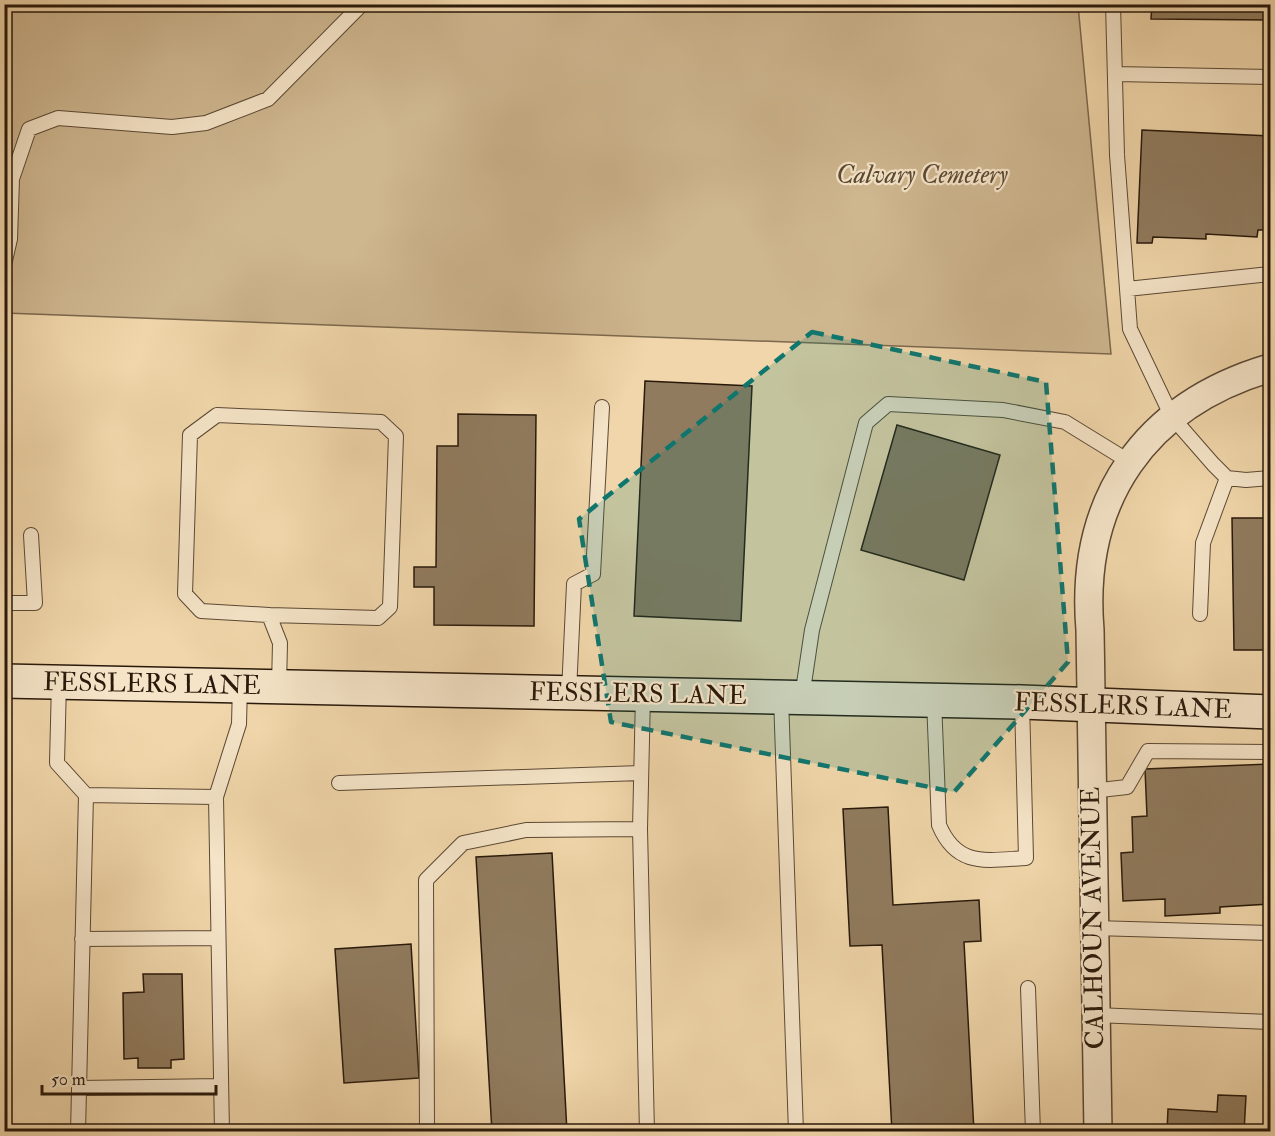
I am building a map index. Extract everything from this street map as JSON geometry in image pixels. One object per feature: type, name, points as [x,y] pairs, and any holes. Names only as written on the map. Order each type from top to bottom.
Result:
[{"type":"main road","name":"FESSLERS LANE","points":[[4,681],[1022,702],[1270,712]]},
{"type":"street","name":"CALHOUN AVENUE","points":[[1098,1131],[1089,704],[1090,630],[1087,603],[1092,549],[1110,497],[1130,462],[1156,430],[1199,397],[1223,384],[1270,368]]},
{"type":"lane","points":[[4,266],[10,239],[12,179],[29,129],[58,118],[172,127],[206,123],[268,99],[362,4]]},
{"type":"lane","points":[[1113,4],[1117,154],[1130,329],[1172,417],[1227,478],[1245,480],[1270,478]]},
{"type":"lane","points":[[1115,74],[1270,76]]},
{"type":"lane","points":[[1127,289],[1270,274]]},
{"type":"lane","points":[[796,1131],[791,697],[812,630],[866,423],[888,404],[1003,410],[1065,422],[1130,462]]},
{"type":"lane","points":[[569,692],[574,584],[593,574],[602,407]]},
{"type":"lane","points":[[217,415],[381,422],[396,436],[390,607],[378,618],[269,615],[201,611],[185,594],[190,435],[217,415]]},
{"type":"lane","points":[[1200,614],[1203,543],[1227,478]]},
{"type":"lane","points":[[4,603],[35,603],[31,535]]},
{"type":"lane","points":[[269,615],[280,644],[279,686]]},
{"type":"lane","points":[[59,682],[57,763],[86,795],[78,1131]]},
{"type":"lane","points":[[222,1131],[216,797],[240,724],[240,686]]},
{"type":"lane","points":[[643,694],[640,830],[647,1131]]},
{"type":"lane","points":[[933,700],[939,825],[944,836],[959,853],[970,858],[984,859],[1026,858],[1022,702]]},
{"type":"lane","points":[[1091,791],[1126,787],[1148,751],[1270,752]]},
{"type":"lane","points":[[339,783],[641,773]]},
{"type":"lane","points":[[86,795],[216,797]]},
{"type":"lane","points":[[427,1131],[426,880],[463,843],[526,830],[640,830]]},
{"type":"lane","points":[[1094,928],[1270,933]]},
{"type":"lane","points":[[82,939],[218,938]]},
{"type":"lane","points":[[1028,988],[1033,1131]]},
{"type":"lane","points":[[1095,1015],[1270,1022]]},
{"type":"lane","points":[[79,1088],[221,1086]]},
{"type":"highlighted area","points":[[812,332],[1046,382],[1068,662],[954,792],[611,722],[579,519]]},
{"type":"green space","name":"Calvary Cemetery","points":[[5,5],[1078,5],[1111,354],[5,313]]},
{"type":"building","points":[[1152,4],[1270,4],[1270,20],[1151,19]]},
{"type":"building","points":[[1142,130],[1270,136],[1270,230],[1258,230],[1257,237],[1206,234],[1206,239],[1153,237],[1152,243],[1137,243]]},
{"type":"building","points":[[645,381],[752,386],[741,621],[634,616]]},
{"type":"building","points":[[458,414],[536,415],[534,626],[434,625],[434,587],[414,587],[414,567],[436,567],[437,446],[458,446]]},
{"type":"building","points":[[897,425],[1000,455],[964,580],[861,550]]},
{"type":"building","points":[[4,513],[7,513],[9,568],[4,569]]},
{"type":"building","points":[[1232,518],[1270,518],[1270,650],[1234,650]]},
{"type":"building","points":[[1270,764],[1270,904],[1220,907],[1220,913],[1165,916],[1165,899],[1123,901],[1121,853],[1133,852],[1132,817],[1147,816],[1145,769]]},
{"type":"building","points":[[888,807],[893,905],[979,900],[981,941],[964,942],[974,1132],[892,1132],[882,945],[850,946],[843,809]]},
{"type":"building","points":[[552,853],[567,1132],[492,1132],[476,857]]},
{"type":"building","points":[[411,944],[419,1078],[344,1083],[335,949]]},
{"type":"building","points":[[143,974],[182,974],[184,1059],[171,1060],[171,1068],[138,1068],[138,1058],[124,1059],[123,993],[144,992]]},
{"type":"building","points":[[1218,1095],[1246,1096],[1244,1132],[1167,1132],[1168,1109],[1217,1112]]}]
